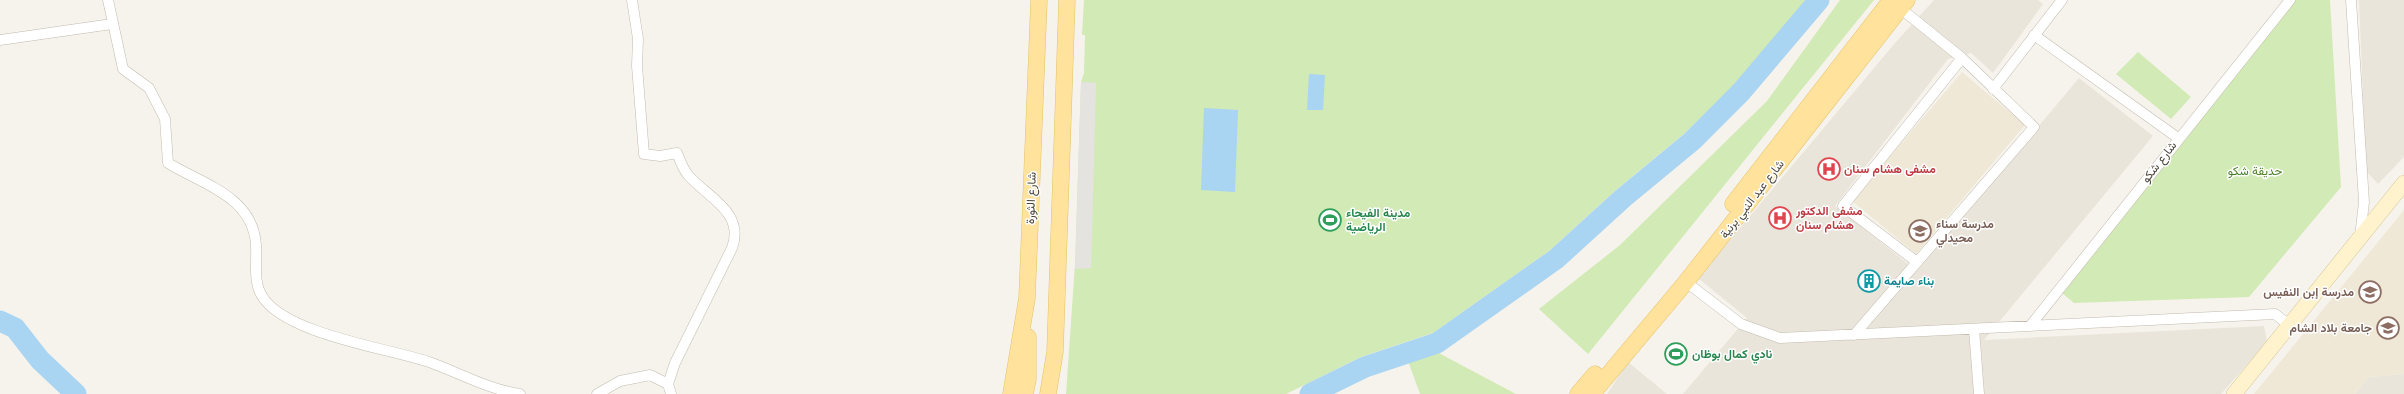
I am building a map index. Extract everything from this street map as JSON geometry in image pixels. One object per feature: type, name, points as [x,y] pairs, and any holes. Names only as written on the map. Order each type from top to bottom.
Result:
[{"type":"main road","name":"شارع الثورة","points":[[1011,394],[1027,298],[1039,0]]},
{"type":"main road","points":[[1048,394],[1055,352],[1067,0]]},
{"type":"main road","name":"شارع عبد النبي برنية","points":[[1592,394],[1686,282],[1900,3]]},
{"type":"main road","name":"شارع عبد النبي برنية","points":[[1578,394],[1680,274],[1900,3]]},
{"type":"main road","points":[[2234,394],[2404,183]]},
{"type":"main road","points":[[1025,394],[1029,359],[1027,298]]},
{"type":"street","points":[[108,0],[123,69],[149,88],[165,120],[168,163],[220,190],[242,210],[256,239],[258,287],[262,296],[270,305],[281,314],[315,331],[428,362],[492,388],[520,394]]},
{"type":"street","points":[[597,394],[620,382],[650,375],[669,389],[675,363],[736,237],[732,221],[721,205],[686,174],[677,153],[660,156],[644,154],[636,66],[638,39],[632,0]]},
{"type":"street","points":[[1993,89],[2062,0]]},
{"type":"street","name":"شارع شكو","points":[[2030,326],[2178,138],[2290,0]]},
{"type":"street","points":[[2351,0],[2364,202],[2360,238]]},
{"type":"street","points":[[1854,335],[2034,127],[1962,58],[1900,3]]},
{"type":"street","points":[[0,40],[112,24]]},
{"type":"street","points":[[2034,35],[2178,138]]},
{"type":"street","points":[[1917,262],[1843,206],[1962,58]]},
{"type":"street","points":[[1686,282],[1741,324],[1780,338],[2275,314],[2289,325]]},
{"type":"street","points":[[1974,329],[1979,394]]},
{"type":"shaded area","points":[[1934,0],[2038,0],[2043,4],[1993,73],[1971,53],[1948,59],[1835,206],[1917,271],[2079,78],[2153,136],[1984,340],[2264,326],[2267,342],[2221,394],[1683,394],[1747,318],[1698,278],[1895,43]]},
{"type":"shaded area","points":[[2359,0],[2404,0],[2404,157],[2378,184],[2366,171]]},
{"type":"shaded area","points":[[1962,72],[2025,125],[1916,254],[1852,201]]},
{"type":"shaded area","points":[[1081,82],[1096,83],[1091,268],[1075,269]]},
{"type":"shaded area","name":"مدرسة إبن النفيس","points":[[2404,210],[2404,374],[2369,377],[2355,394],[2254,394]]},
{"type":"shaded area","points":[[1628,362],[1667,394],[1607,394]]},
{"type":"shaded area","points":[[2404,374],[2404,394],[2355,394],[2369,377]]},
{"type":"green space","name":"مدينة الفيحاء الرياضية","points":[[1084,0],[1806,0],[1734,85],[1685,133],[1616,190],[1549,251],[1433,333],[1361,357],[1286,394],[1066,394],[1075,264],[1081,82],[1084,73],[1085,35],[1082,35]]},
{"type":"green space","points":[[1840,0],[1874,0],[1588,354],[1539,309],[1620,245],[1767,101]]},
{"type":"green space","name":"حديقة شكو","points":[[2295,0],[2330,0],[2341,187],[2249,297],[2074,303],[2062,293]]},
{"type":"green space","points":[[2138,52],[2191,97],[2171,119],[2116,74]]},
{"type":"green space","points":[[1433,350],[1516,394],[1420,394],[1408,361]]},
{"type":"water","points":[[1309,74],[1325,75],[1323,110],[1307,110]]},
{"type":"water","points":[[1204,108],[1238,110],[1235,192],[1201,190]]},
{"type":"waterway","points":[[1310,394],[1365,367],[1437,343],[1556,259],[1623,198],[1692,141],[1741,92],[1819,0]]},
{"type":"waterway","points":[[0,321],[15,328],[40,360],[76,394]]},
{"type":"place","name":"مشفى هشام سنان","points":[[1829,169]]},
{"type":"place","name":"مشفى الدكتور هشام سنان","points":[[1780,218]]},
{"type":"place","name":"مدينة الفيحاء الرياضية","points":[[1330,220]]},
{"type":"place","name":"مدرسة سناء محيدلي","points":[[1920,231]]},
{"type":"place","name":"بناء صايمة","points":[[1869,281]]},
{"type":"place","name":"مدرسة إبن النفيس","points":[[2370,292]]},
{"type":"place","name":"جامعة بلاد الشام","points":[[2388,328]]},
{"type":"place","name":"نادي كمال بوظان","points":[[1676,354]]}]
